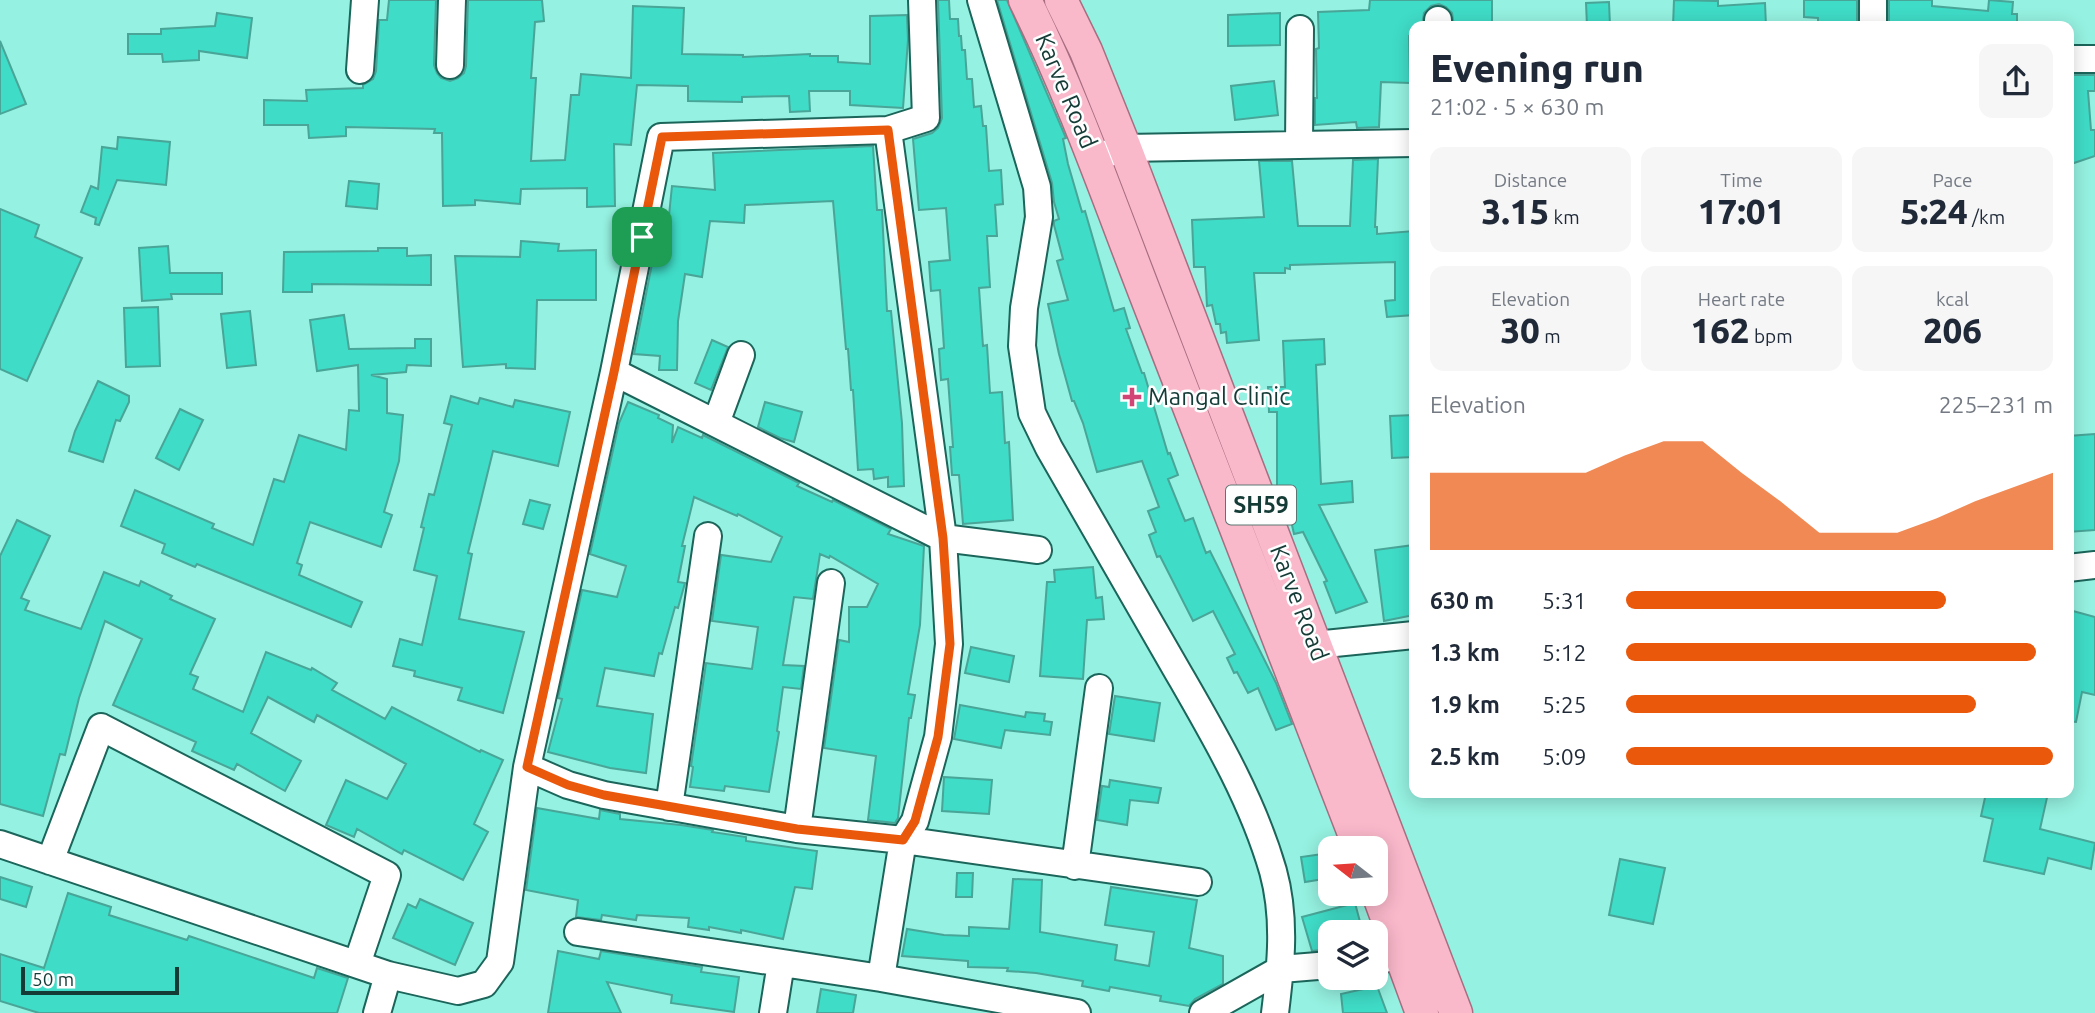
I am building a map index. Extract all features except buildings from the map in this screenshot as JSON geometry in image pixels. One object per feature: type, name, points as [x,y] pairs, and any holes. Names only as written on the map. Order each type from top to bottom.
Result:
[{"type":"main road","name":"Karve Road","points":[[1025,0],[1056,63],[1094,158],[1355,836]]},
{"type":"main road","name":"Karve Road","points":[[1061,0],[1086,51],[1125,148],[1315,645],[1402,953],[1422,1013]]},
{"type":"main road","name":"Karve Road","points":[[1383,906],[1402,953],[1456,1013]]},
{"type":"street","points":[[360,71],[365,0]]},
{"type":"street","points":[[450,65],[452,0]]},
{"type":"street","points":[[0,844],[388,975],[458,991],[484,984],[500,962],[527,767],[614,372],[662,137],[888,130],[926,118],[922,0]]},
{"type":"street","points":[[981,0],[1038,187],[1039,218],[1024,308],[1022,346],[1032,413],[1049,448],[1237,778],[1273,872],[1282,922],[1281,969],[1275,1013]]},
{"type":"street","points":[[1873,0],[1873,21]]},
{"type":"street","points":[[1300,29],[1300,145]]},
{"type":"street","points":[[2074,59],[2095,59]]},
{"type":"street","points":[[881,978],[903,840],[915,821],[938,737],[950,644],[943,538],[888,130]]},
{"type":"street","points":[[1094,158],[1125,148],[1409,143]]},
{"type":"street","points":[[716,423],[741,355]]},
{"type":"street","points":[[614,372],[943,538],[1038,550]]},
{"type":"street","points":[[669,807],[708,536]]},
{"type":"street","points":[[2074,567],[2095,565]]},
{"type":"street","points":[[797,829],[831,583]]},
{"type":"street","points":[[1284,655],[1315,645],[1409,636]]},
{"type":"street","points":[[1075,866],[1099,688]]},
{"type":"street","points":[[50,861],[101,727],[387,875],[357,964]]},
{"type":"street","points":[[527,767],[568,785],[604,795],[797,829],[903,840],[1198,882]]},
{"type":"street","points":[[578,932],[881,978],[1077,1013]]},
{"type":"street","points":[[773,1013],[781,963]]},
{"type":"street","points":[[1203,1013],[1235,1004],[1281,969],[1318,966]]},
{"type":"street","points":[[377,1013],[388,975]]},
{"type":"place","name":"Mangal Clinic","points":[[1132,397]]},
{"type":"route","points":[[888,130],[943,538],[950,644],[938,737],[915,821],[903,840],[797,829],[604,795],[568,785],[527,767],[642,237],[662,137],[888,130]]}]
